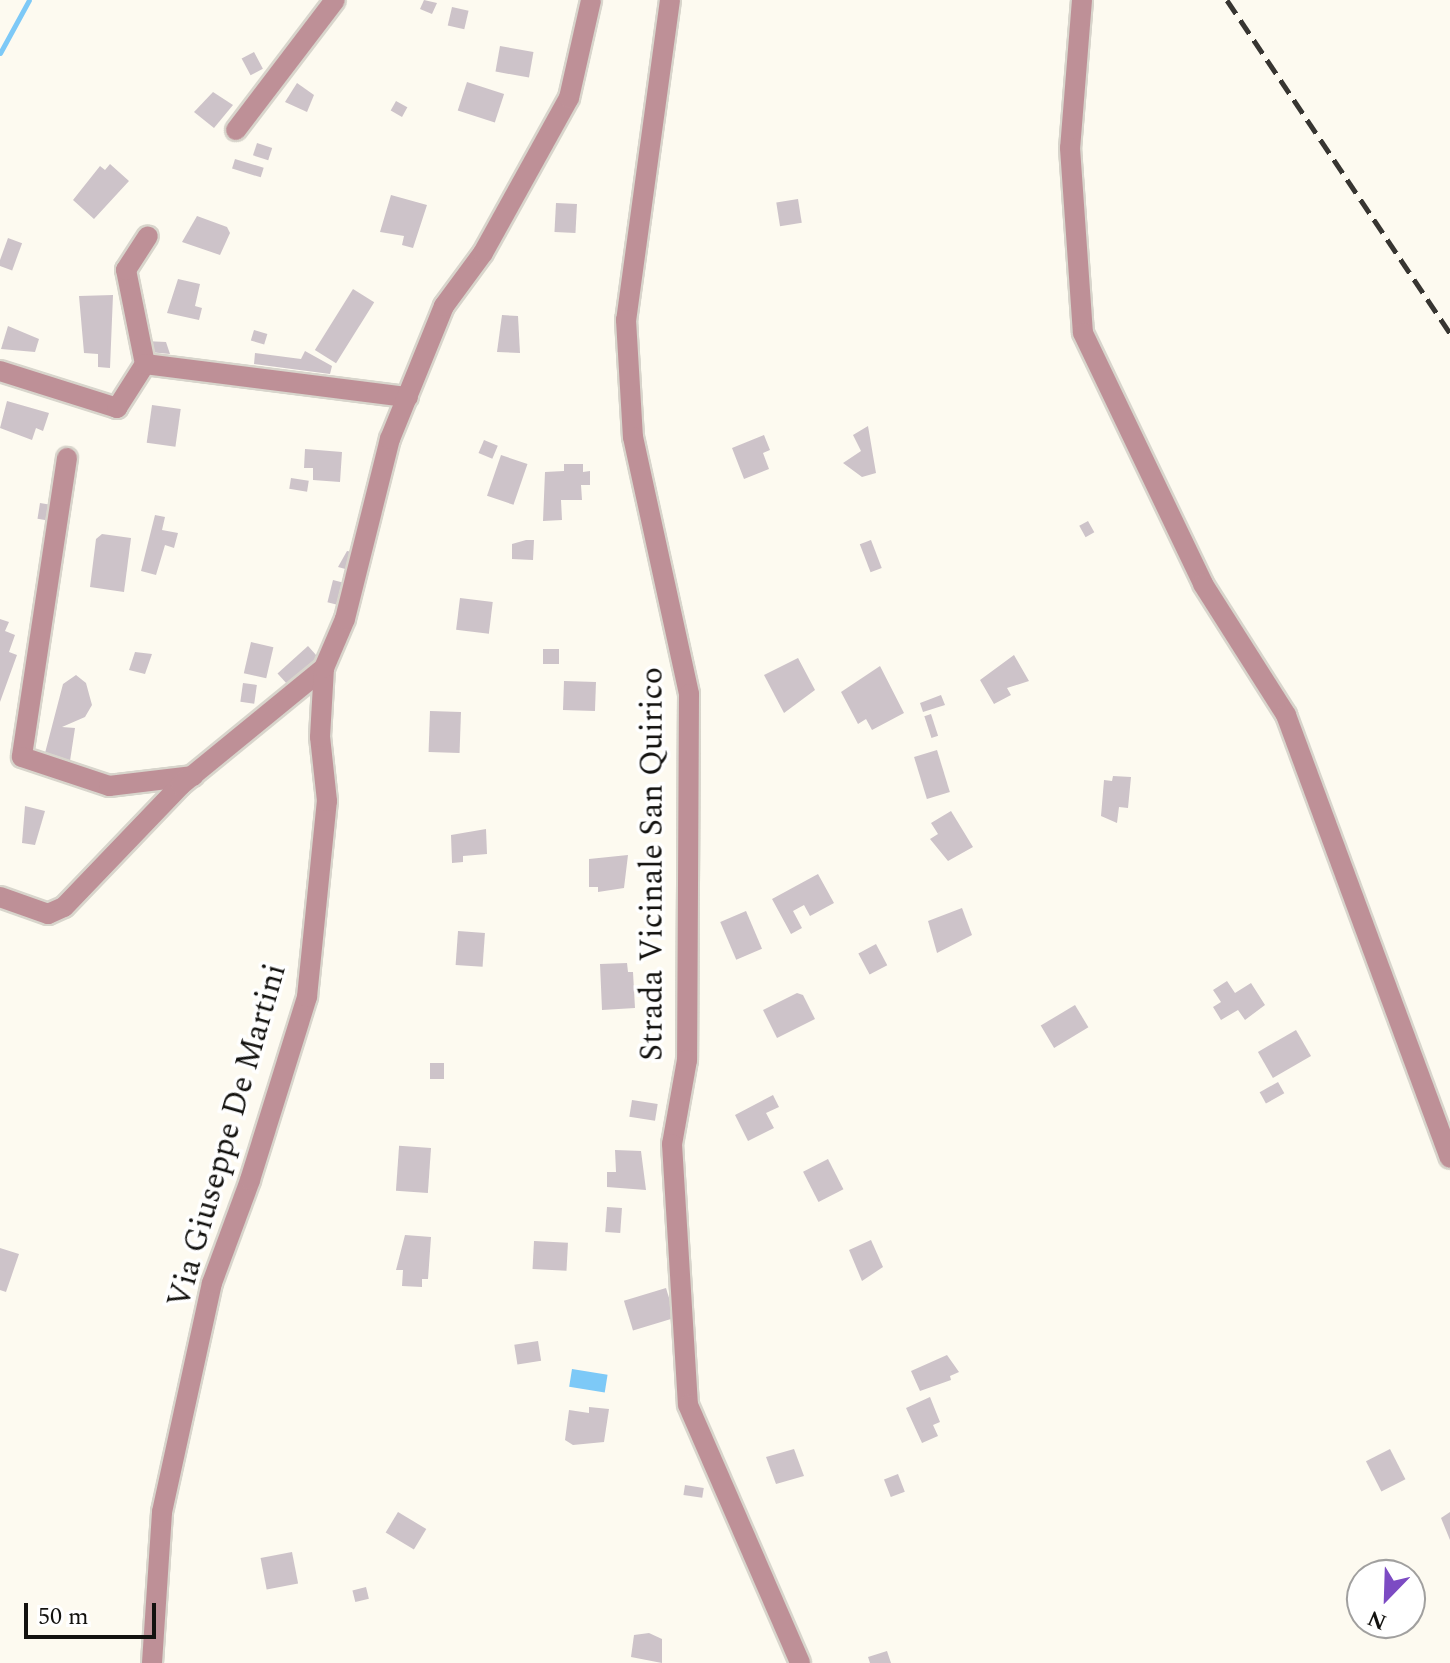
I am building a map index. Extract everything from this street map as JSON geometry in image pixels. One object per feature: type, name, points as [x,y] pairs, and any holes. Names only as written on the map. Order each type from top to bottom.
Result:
[{"type":"street","points":[[236,130],[335,0]]},
{"type":"street","name":"Via Giuseppe De Martini","points":[[152,1663],[162,1512],[212,1283],[307,997],[327,801],[320,737],[324,668],[345,619],[390,439],[444,306],[497,229],[569,98],[591,0]]},
{"type":"street","name":"Strada Vicinale San Quirico","points":[[670,0],[626,320],[633,437],[689,694],[687,1060],[672,1144],[688,1405],[800,1663]]},
{"type":"street","points":[[1082,0],[1070,148],[1083,333],[1203,584],[1286,715],[1450,1158]]},
{"type":"street","points":[[0,371],[117,408],[145,364],[126,270],[148,236]]},
{"type":"street","points":[[145,364],[408,397]]},
{"type":"street","points":[[67,458],[22,757],[109,786],[193,776]]},
{"type":"street","points":[[0,897],[48,914],[64,907],[193,776],[324,668]]},
{"type":"water","points":[[572,1369],[608,1375],[605,1392],[569,1387]]},
{"type":"building","points":[[424,0],[437,3],[432,14],[420,9]]},
{"type":"building","points":[[452,7],[469,11],[464,29],[448,26]]},
{"type":"building","points":[[500,46],[533,52],[529,78],[495,72]]},
{"type":"building","points":[[254,52],[263,69],[251,75],[242,59]]},
{"type":"building","points":[[467,82],[504,94],[495,123],[458,111]]},
{"type":"building","points":[[297,83],[314,95],[307,112],[285,102]]},
{"type":"building","points":[[213,92],[233,105],[214,128],[194,112]]},
{"type":"building","points":[[396,101],[407,107],[402,117],[391,111]]},
{"type":"building","points":[[257,143],[272,148],[268,160],[253,155]]},
{"type":"building","points":[[235,159],[264,168],[261,177],[232,169]]},
{"type":"building","points":[[110,164],[129,181],[94,219],[73,200],[100,166],[105,170]]},
{"type":"building","points":[[391,195],[427,205],[413,248],[402,245],[404,236],[380,232]]},
{"type":"building","points":[[798,199],[802,223],[780,226],[776,202]]},
{"type":"building","points":[[556,203],[577,204],[575,233],[554,232]]},
{"type":"building","points":[[197,216],[227,227],[230,233],[220,255],[182,242]]},
{"type":"building","points":[[8,238],[22,243],[12,270],[0,266]]},
{"type":"building","points":[[178,279],[200,284],[195,306],[202,308],[199,320],[167,313]]},
{"type":"building","points":[[353,289],[374,302],[336,363],[315,350]]},
{"type":"building","points":[[113,295],[110,368],[98,367],[98,354],[84,353],[79,296]]},
{"type":"building","points":[[502,315],[518,316],[520,353],[497,352]]},
{"type":"building","points":[[8,326],[39,339],[35,352],[1,349]]},
{"type":"building","points":[[254,330],[267,334],[264,345],[251,341]]},
{"type":"building","points":[[145,341],[166,342],[170,354],[149,352]]},
{"type":"building","points":[[305,351],[332,366],[330,374],[254,364],[255,353],[301,359]]},
{"type":"building","points":[[7,401],[49,413],[43,431],[36,428],[32,440],[0,428]]},
{"type":"building","points":[[152,405],[181,409],[175,447],[147,443]]},
{"type":"building","points":[[868,426],[876,473],[862,477],[843,463],[861,451],[853,435]]},
{"type":"building","points":[[764,435],[770,450],[763,453],[769,469],[744,479],[732,448]]},
{"type":"building","points":[[484,440],[498,446],[492,459],[479,453]]},
{"type":"building","points":[[305,449],[342,452],[340,482],[313,480],[313,468],[304,468]]},
{"type":"building","points":[[501,455],[527,464],[513,505],[487,496]]},
{"type":"building","points":[[564,464],[583,464],[583,472],[590,471],[590,485],[581,485],[582,500],[561,500],[562,520],[543,521],[545,472],[564,471]]},
{"type":"building","points":[[291,478],[309,481],[307,492],[289,489]]},
{"type":"building","points":[[40,503],[52,505],[49,521],[37,519]]},
{"type":"building","points":[[155,515],[165,517],[162,530],[178,533],[174,548],[165,545],[156,575],[141,571]]},
{"type":"building","points":[[1088,521],[1094,532],[1086,537],[1079,526]]},
{"type":"building","points":[[102,534],[131,538],[124,592],[90,587],[96,539]]},
{"type":"building","points":[[534,540],[533,560],[512,559],[512,544]]},
{"type":"building","points":[[871,540],[882,568],[871,572],[860,544]]},
{"type":"building","points":[[347,551],[353,552],[349,570],[338,567]]},
{"type":"building","points":[[333,580],[345,583],[339,605],[327,602]]},
{"type":"building","points":[[460,598],[493,602],[489,634],[456,630]]},
{"type":"building","points":[[0,619],[9,622],[5,631],[15,635],[9,652],[17,655],[0,702]]},
{"type":"building","points":[[251,642],[273,647],[266,678],[244,673]]},
{"type":"building","points":[[308,646],[318,657],[288,685],[278,673]]},
{"type":"building","points":[[543,649],[559,649],[559,664],[543,664]]},
{"type":"building","points":[[135,652],[152,654],[145,674],[129,670]]},
{"type":"building","points":[[1014,655],[1029,681],[1007,688],[1011,695],[994,704],[980,680]]},
{"type":"building","points":[[798,658],[815,690],[784,713],[764,675]]},
{"type":"building","points":[[880,666],[904,713],[872,730],[866,719],[858,724],[841,692]]},
{"type":"building","points":[[76,675],[86,683],[92,705],[85,717],[62,727],[75,728],[70,761],[45,753],[63,684]]},
{"type":"building","points":[[564,681],[596,682],[595,711],[563,710]]},
{"type":"building","points":[[243,683],[257,685],[254,704],[240,702]]},
{"type":"building","points":[[941,695],[945,705],[923,712],[920,703]]},
{"type":"building","points":[[430,711],[461,712],[460,753],[429,752]]},
{"type":"building","points":[[931,714],[938,736],[931,738],[924,716]]},
{"type":"building","points":[[937,750],[950,792],[927,799],[914,757]]},
{"type":"building","points":[[1113,776],[1131,777],[1128,808],[1119,807],[1117,823],[1101,816],[1104,780],[1112,781]]},
{"type":"building","points":[[25,806],[45,811],[35,845],[22,843]]},
{"type":"building","points":[[951,811],[973,847],[948,861],[930,839],[938,834],[931,823]]},
{"type":"building","points":[[486,829],[487,854],[463,856],[463,862],[452,863],[451,835]]},
{"type":"building","points":[[628,855],[624,888],[598,892],[598,887],[589,887],[589,859]]},
{"type":"building","points":[[818,874],[834,903],[810,916],[804,905],[793,911],[802,928],[791,934],[772,899]]},
{"type":"building","points":[[962,908],[972,935],[937,953],[928,921]]},
{"type":"building","points":[[746,911],[762,949],[736,960],[720,922]]},
{"type":"building","points":[[458,931],[485,933],[483,967],[456,965]]},
{"type":"building","points":[[876,944],[887,965],[870,975],[858,953]]},
{"type":"building","points":[[627,963],[628,972],[633,972],[635,1008],[602,1010],[600,964]]},
{"type":"building","points":[[1227,981],[1235,993],[1251,983],[1265,1005],[1245,1020],[1238,1010],[1221,1020],[1213,1007],[1221,1002],[1213,990]]},
{"type":"building","points":[[797,993],[803,995],[815,1019],[777,1038],[763,1010]]},
{"type":"building","points":[[1075,1005],[1088,1027],[1054,1048],[1041,1026]]},
{"type":"building","points":[[1296,1030],[1311,1056],[1273,1078],[1258,1052]]},
{"type":"building","points":[[430,1063],[444,1063],[444,1079],[430,1079]]},
{"type":"building","points":[[1278,1082],[1284,1093],[1266,1104],[1260,1092]]},
{"type":"building","points":[[773,1095],[779,1107],[766,1113],[774,1128],[748,1141],[735,1115]]},
{"type":"building","points":[[632,1100],[658,1104],[655,1121],[629,1117]]},
{"type":"building","points":[[399,1146],[431,1148],[428,1193],[396,1191]]},
{"type":"building","points":[[615,1150],[641,1151],[646,1190],[607,1187],[607,1172],[616,1172]]},
{"type":"building","points":[[828,1159],[843,1189],[818,1202],[803,1172]]},
{"type":"building","points":[[607,1207],[622,1208],[620,1233],[605,1232]]},
{"type":"building","points":[[405,1235],[431,1237],[428,1279],[422,1279],[422,1287],[402,1286],[403,1270],[396,1270]]},
{"type":"building","points":[[871,1240],[883,1267],[862,1281],[849,1250]]},
{"type":"building","points":[[534,1241],[568,1243],[566,1271],[533,1269]]},
{"type":"building","points":[[0,1248],[19,1254],[6,1292],[0,1290]]},
{"type":"building","points":[[666,1288],[675,1318],[633,1331],[624,1301]]},
{"type":"building","points":[[538,1341],[541,1361],[517,1365],[514,1345]]},
{"type":"building","points":[[947,1355],[959,1372],[950,1376],[951,1380],[920,1391],[911,1371]]},
{"type":"building","points":[[930,1397],[940,1422],[933,1425],[938,1436],[922,1443],[906,1408]]},
{"type":"building","points":[[589,1407],[609,1409],[604,1442],[573,1445],[565,1440],[569,1410],[589,1413]]},
{"type":"building","points":[[794,1449],[804,1476],[776,1484],[766,1457]]},
{"type":"building","points":[[1390,1449],[1405,1479],[1381,1492],[1366,1461]]},
{"type":"building","points":[[898,1474],[905,1492],[891,1497],[884,1479]]},
{"type":"building","points":[[685,1485],[704,1488],[702,1498],[683,1495]]},
{"type":"building","points":[[398,1512],[426,1529],[414,1550],[386,1533]]},
{"type":"building","points":[[1450,1512],[1450,1540],[1441,1518]]},
{"type":"building","points":[[292,1552],[298,1583],[267,1590],[261,1558]]},
{"type":"building","points":[[366,1587],[369,1599],[355,1602],[352,1590]]},
{"type":"building","points":[[649,1633],[662,1639],[662,1663],[631,1657],[634,1635]]},
{"type":"building","points":[[887,1651],[891,1663],[870,1663],[868,1657]]},
{"type":"waterway","points":[[0,53],[29,0]]},
{"type":"railway","points":[[1227,0],[1450,333]]}]
